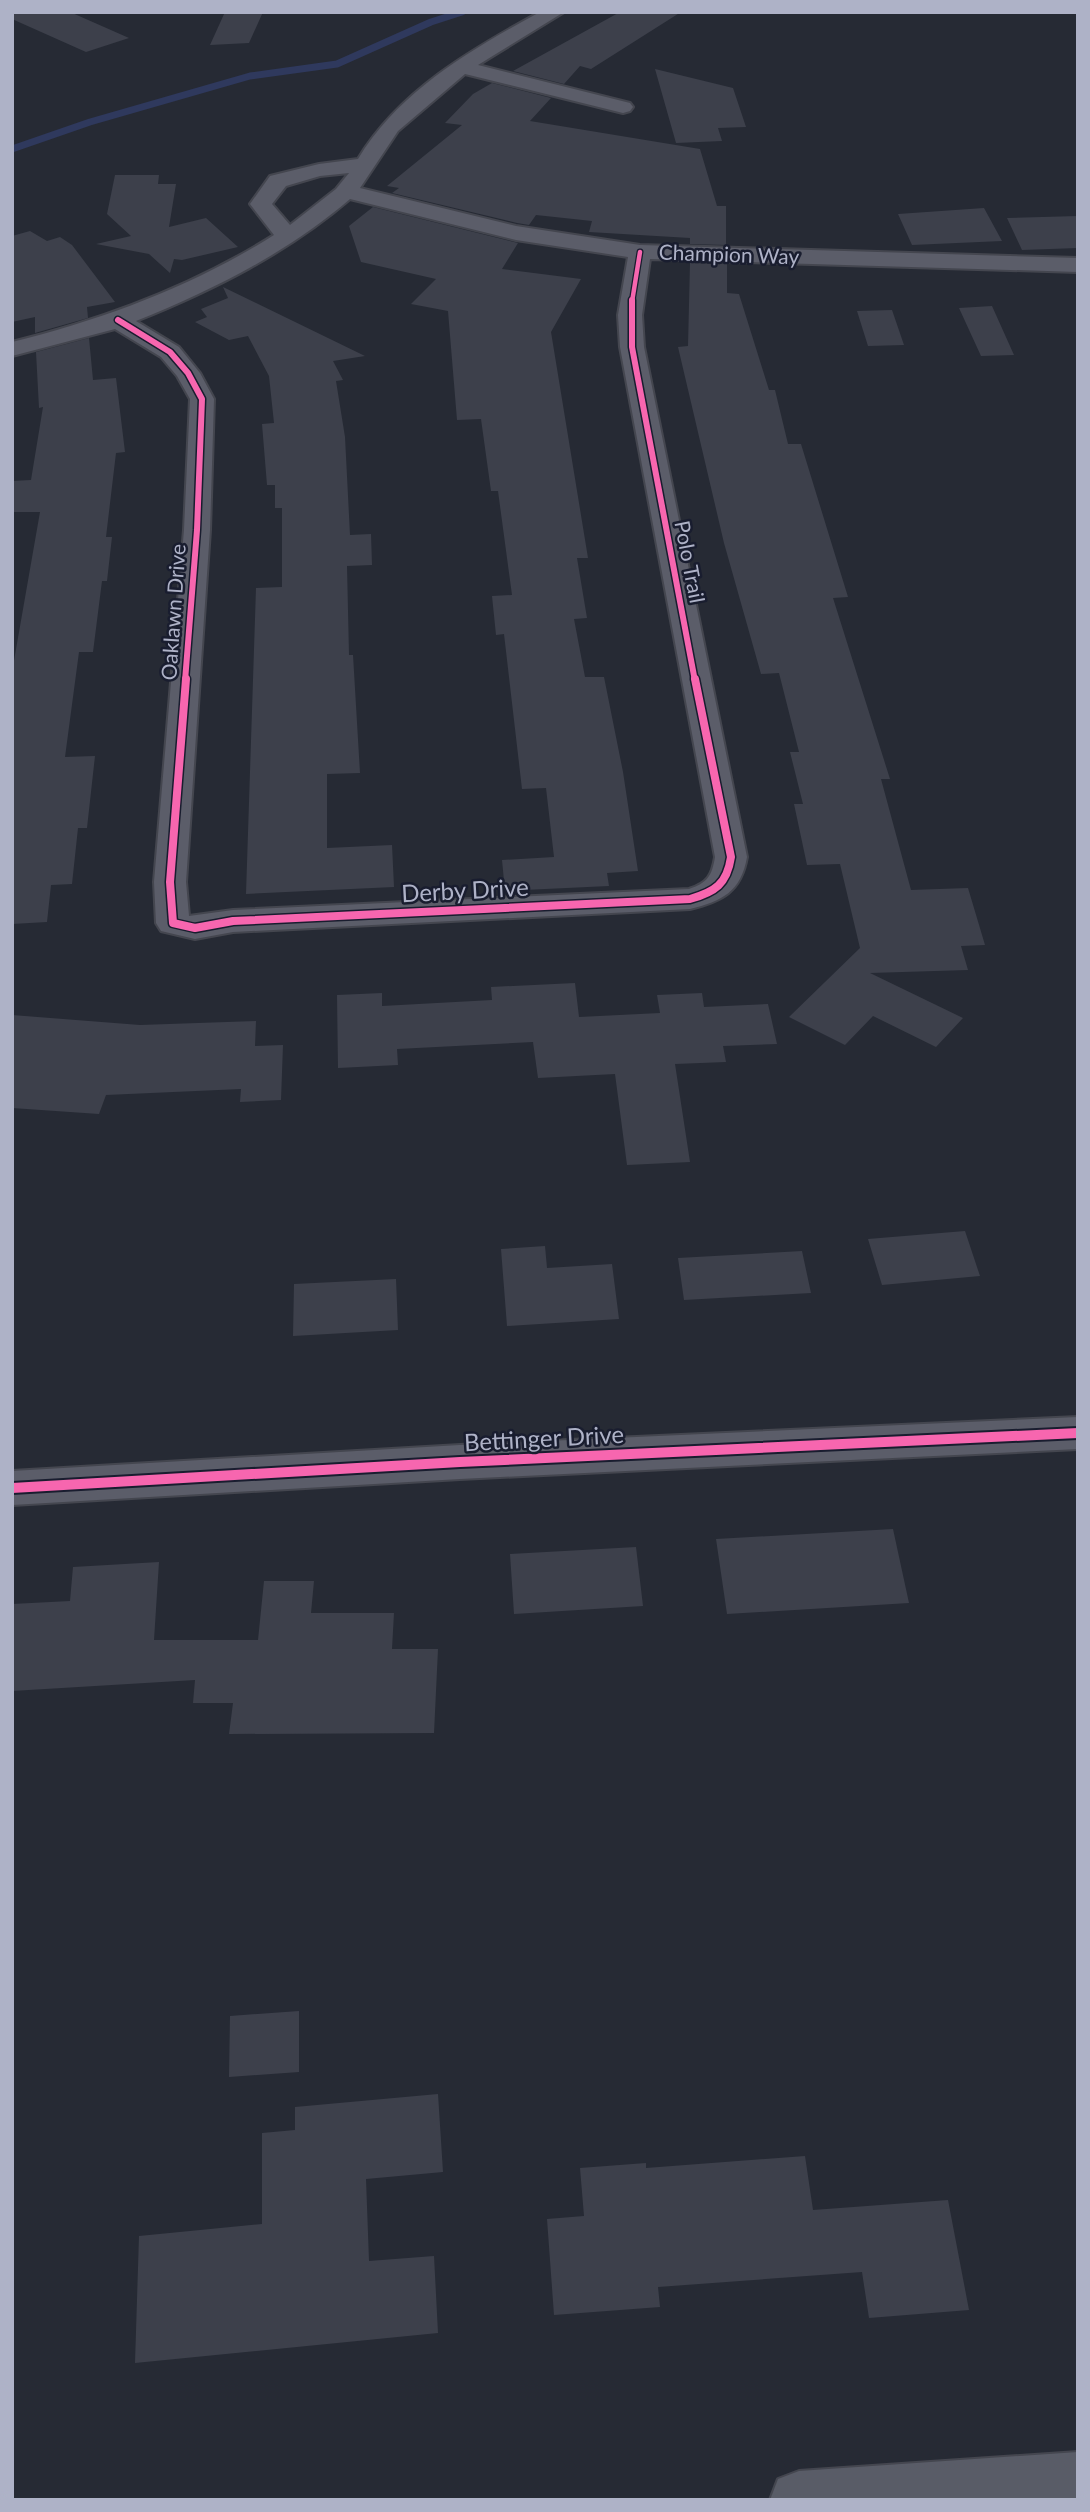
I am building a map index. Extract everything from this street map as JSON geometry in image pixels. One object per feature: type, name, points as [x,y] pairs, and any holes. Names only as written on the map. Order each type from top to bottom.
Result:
[{"type":"street","points":[[12,349],[118,320],[207,280],[287,236],[345,191],[390,128],[426,95],[464,68],[555,12]]},
{"type":"street","points":[[464,68],[623,107]]},
{"type":"street","points":[[287,236],[261,204],[278,181],[319,170],[365,165]]},
{"type":"street","name":"Champion Way","points":[[345,191],[516,233],[640,252],[1078,265]]},
{"type":"street","name":"Polo Trail","points":[[640,252],[630,315],[632,347],[676,585],[731,857],[729,876]]},
{"type":"street","name":"Oaklawn Drive","points":[[118,320],[170,352],[188,373],[202,399],[197,530],[170,882],[173,923],[195,928]]},
{"type":"street","name":"Derby Drive","points":[[195,928],[233,921],[690,899],[716,892],[729,876]]},
{"type":"street","name":"Bettinger Drive","points":[[12,1488],[460,1462],[1078,1433]]},
{"type":"street","points":[[799,2500],[1078,2481]]},
{"type":"building","points":[[12,12],[70,12],[129,38],[86,52],[12,19]]},
{"type":"building","points":[[225,12],[263,12],[249,43],[210,45]]},
{"type":"building","points":[[620,12],[681,12],[591,69],[580,66],[564,84],[513,71]]},
{"type":"building","points":[[655,69],[733,88],[746,127],[718,128],[722,141],[676,143]]},
{"type":"building","points":[[492,83],[551,98],[530,121],[700,149],[717,206],[726,206],[726,245],[690,244],[690,238],[589,232],[592,221],[536,215],[529,225],[392,193],[399,188],[387,186],[462,125],[445,123],[473,94]]},
{"type":"building","points":[[115,175],[159,175],[158,184],[176,184],[169,227],[206,218],[238,247],[182,260],[174,259],[170,273],[149,254],[96,244],[131,236],[107,214]]},
{"type":"building","points":[[373,207],[518,243],[502,269],[581,279],[551,332],[588,558],[577,558],[587,618],[574,619],[585,677],[604,677],[623,772],[638,871],[607,873],[609,886],[505,891],[502,860],[554,857],[546,788],[522,789],[504,634],[496,635],[492,596],[512,595],[498,491],[491,491],[481,419],[457,420],[448,311],[411,304],[436,279],[361,262],[349,226]]},
{"type":"building","points":[[984,208],[1002,241],[912,245],[898,214]]},
{"type":"building","points":[[1078,216],[1078,248],[1022,250],[1007,218]]},
{"type":"building","points":[[30,231],[47,241],[60,237],[72,245],[115,302],[87,307],[88,318],[35,333],[35,317],[12,322],[12,236]]},
{"type":"building","points":[[690,263],[727,264],[727,293],[739,294],[769,390],[775,390],[788,444],[801,444],[848,597],[833,598],[890,779],[881,779],[911,890],[968,888],[985,945],[961,946],[968,970],[870,973],[963,1018],[936,1047],[873,1016],[845,1045],[789,1017],[860,948],[840,864],[807,865],[794,804],[803,804],[790,752],[799,752],[779,673],[761,674],[724,543],[678,347],[688,346]]},
{"type":"building","points":[[223,287],[365,356],[333,361],[343,380],[336,381],[345,437],[350,535],[371,534],[372,565],[347,566],[349,655],[353,655],[360,773],[327,774],[327,848],[392,845],[394,887],[246,894],[256,588],[282,587],[282,508],[275,508],[275,485],[267,485],[262,424],[274,423],[269,376],[248,336],[229,340],[195,322],[207,317],[201,309],[228,298]]},
{"type":"building","points":[[992,306],[1014,355],[981,356],[959,308]]},
{"type":"building","points":[[892,310],[904,345],[868,346],[857,311]]},
{"type":"building","points":[[89,338],[93,380],[116,378],[125,452],[116,453],[106,537],[112,537],[107,581],[102,581],[93,652],[79,652],[65,757],[95,756],[87,828],[78,828],[72,884],[51,885],[47,922],[12,924],[12,672],[40,512],[12,512],[12,481],[31,480],[43,407],[39,408],[36,352]]},
{"type":"building","points":[[575,983],[579,1017],[660,1013],[657,995],[702,993],[704,1007],[768,1004],[777,1044],[723,1046],[726,1062],[675,1064],[690,1162],[627,1165],[615,1074],[538,1078],[533,1042],[397,1049],[398,1065],[338,1068],[337,995],[382,993],[382,1006],[492,1000],[491,987]]},
{"type":"building","points":[[12,1015],[140,1025],[256,1021],[255,1046],[283,1045],[281,1100],[240,1102],[241,1089],[106,1095],[99,1114],[12,1108]]},
{"type":"building","points":[[965,1231],[980,1276],[882,1285],[868,1239]]},
{"type":"building","points":[[545,1246],[547,1268],[612,1264],[619,1319],[507,1326],[501,1249]]},
{"type":"building","points":[[802,1251],[811,1293],[684,1300],[678,1258]]},
{"type":"building","points":[[396,1279],[398,1330],[293,1336],[294,1284]]},
{"type":"building","points":[[893,1529],[909,1603],[727,1614],[716,1539]]},
{"type":"building","points":[[636,1547],[643,1606],[514,1614],[510,1554]]},
{"type":"building","points":[[159,1562],[154,1640],[258,1640],[264,1581],[314,1581],[311,1613],[394,1613],[392,1649],[438,1649],[434,1733],[229,1734],[233,1703],[193,1703],[195,1680],[12,1691],[12,1604],[70,1601],[73,1567]]},
{"type":"building","points":[[299,2011],[299,2072],[229,2077],[230,2016]]},
{"type":"building","points":[[438,2094],[443,2172],[366,2179],[369,2261],[434,2256],[438,2333],[135,2363],[139,2236],[262,2224],[262,2133],[295,2130],[295,2107]]},
{"type":"building","points":[[805,2156],[813,2210],[948,2200],[969,2310],[869,2318],[862,2272],[658,2287],[660,2307],[554,2315],[547,2219],[584,2216],[580,2168],[646,2163],[646,2168]]},
{"type":"waterway","points":[[12,149],[90,122],[250,76],[337,64],[431,22],[462,12]]},
{"type":"cycle path","points":[[118,320],[170,352],[188,373],[202,399],[197,530],[170,882],[173,923],[195,928],[233,921],[690,899],[720,887],[727,876],[731,857],[676,585],[632,347],[630,315],[640,252]]},
{"type":"cycle path","points":[[12,1488],[460,1462],[1078,1433]]}]
